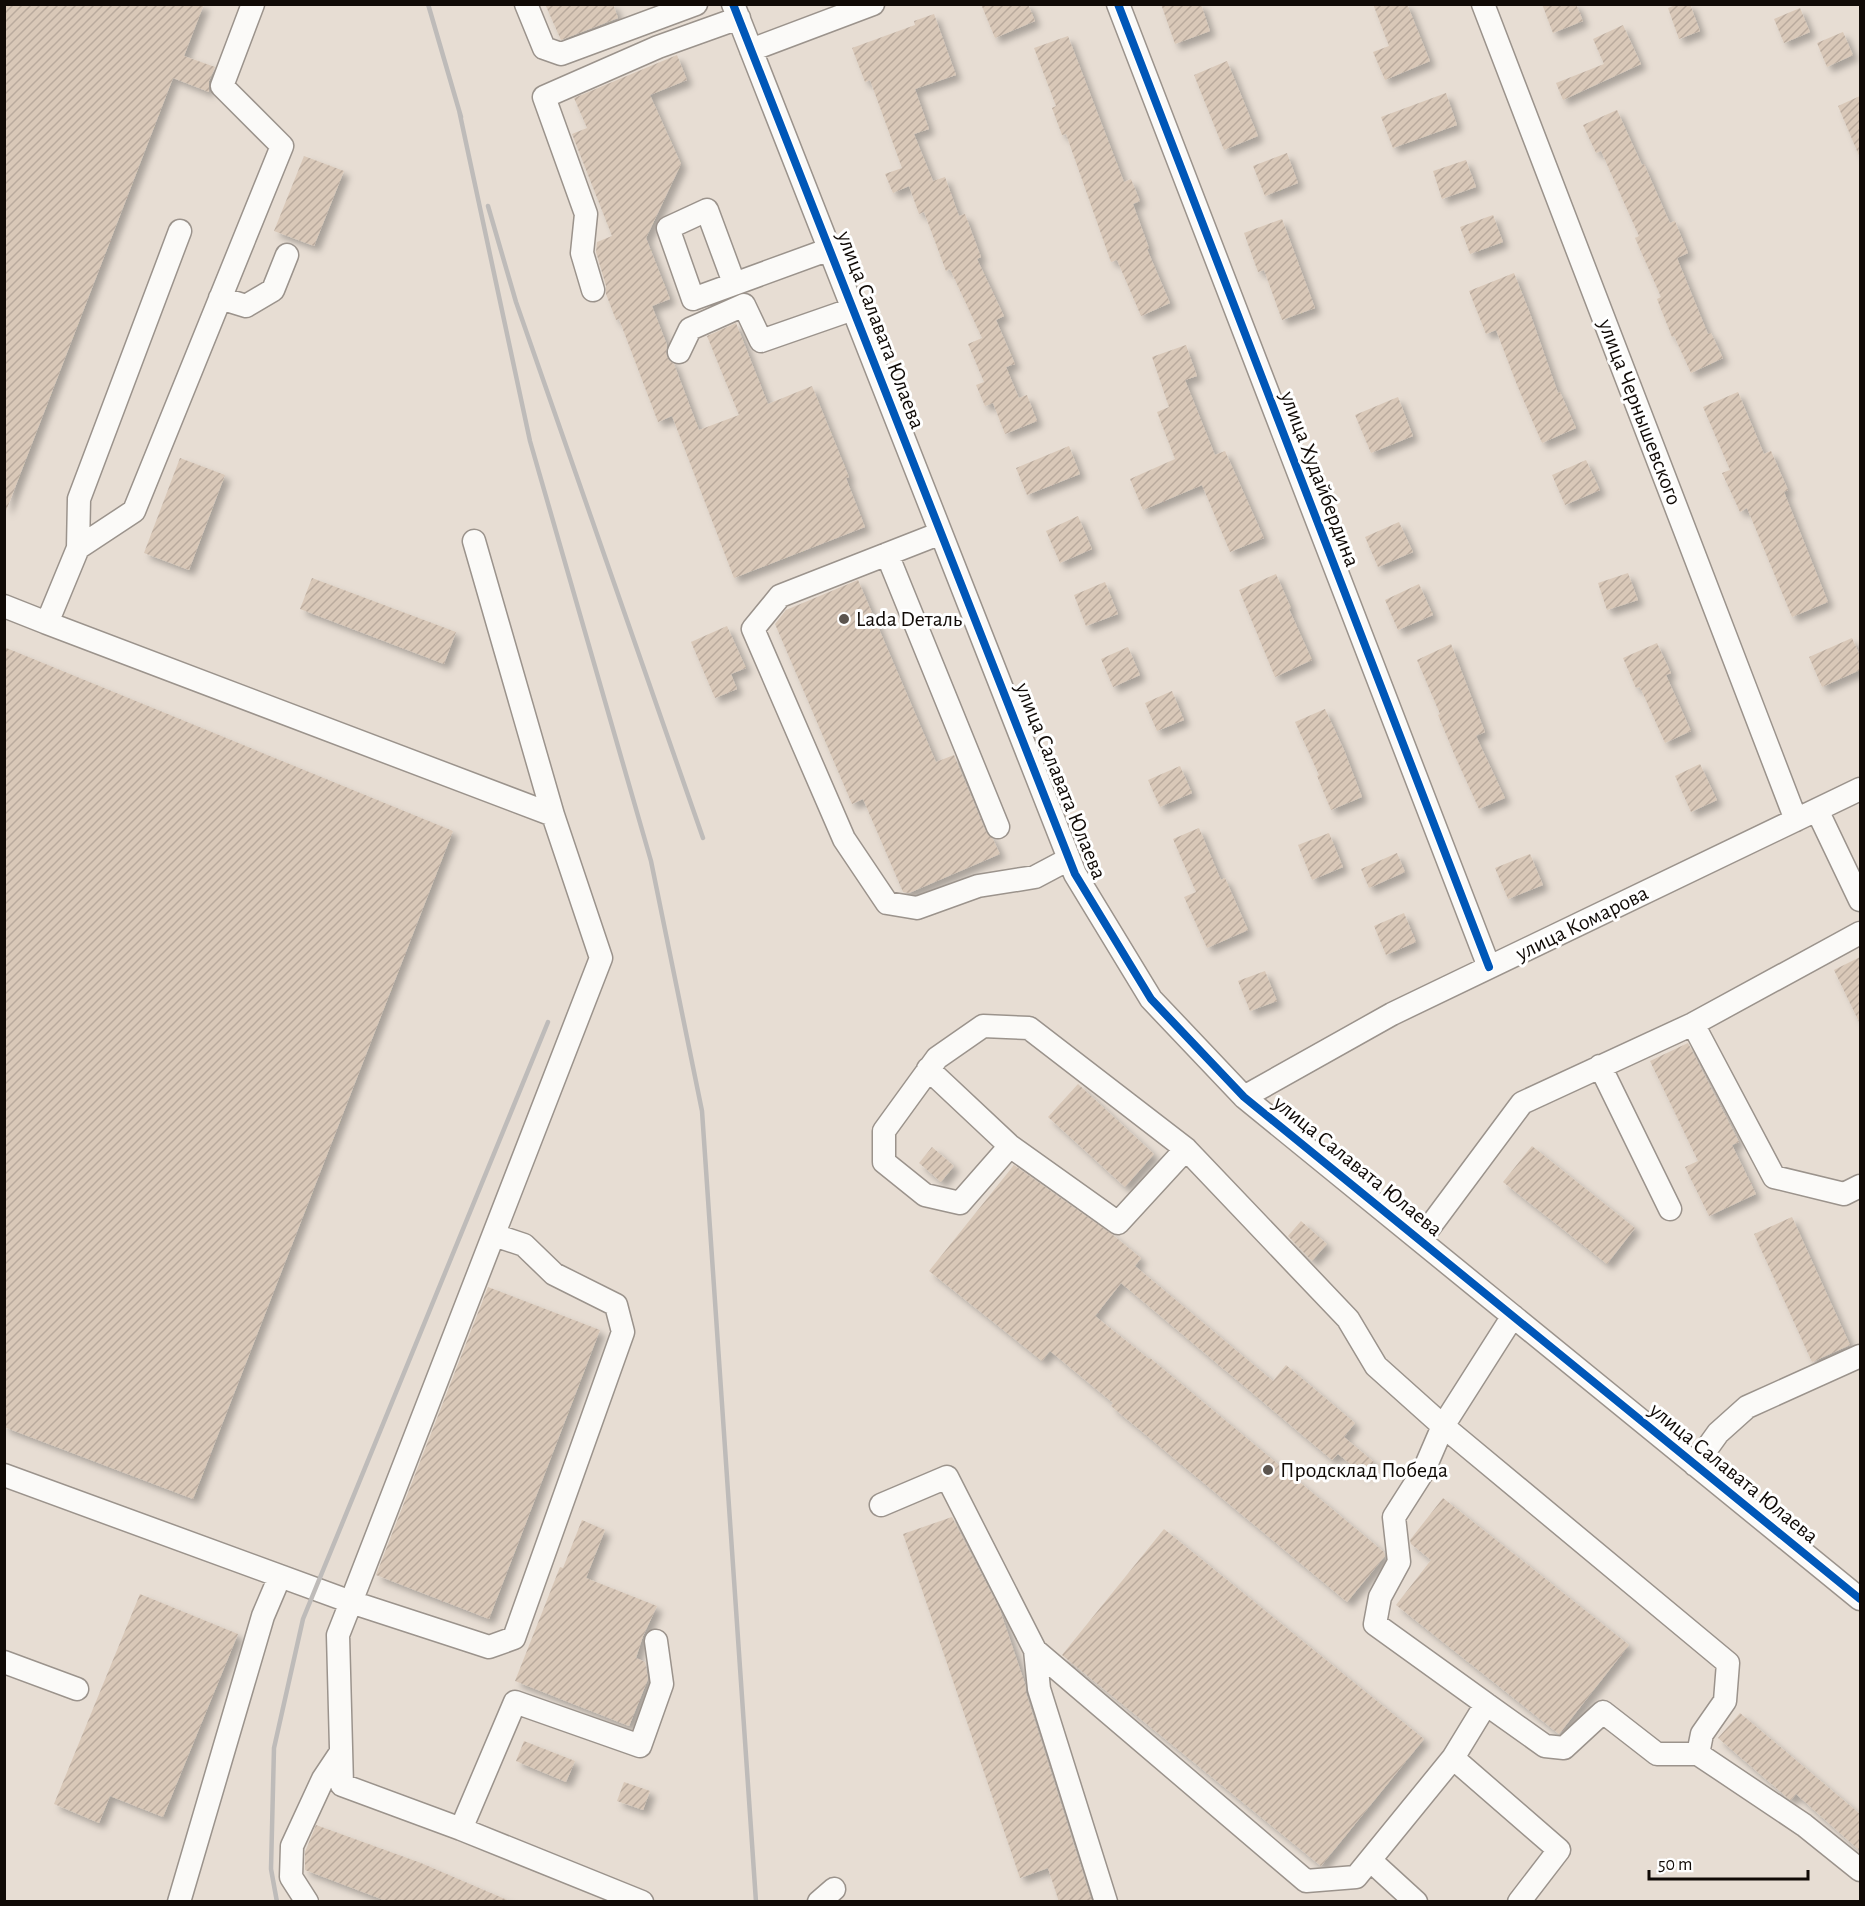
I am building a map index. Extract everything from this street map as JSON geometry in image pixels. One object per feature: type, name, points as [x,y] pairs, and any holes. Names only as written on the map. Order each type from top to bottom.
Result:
[{"type":"street","points":[[78,548],[134,511],[282,146],[222,86],[253,4]]},
{"type":"street","points":[[526,4],[544,48],[561,54],[650,13],[696,4]]},
{"type":"street","points":[[751,50],[873,4]]},
{"type":"street","name":"улица Худайбердина","points":[[1118,4],[1489,967]]},
{"type":"street","name":"улица Чернышевского","points":[[1484,4],[1796,820]]},
{"type":"street","points":[[593,290],[582,253],[586,214],[544,97],[736,11]]},
{"type":"street","name":"улица Салавата Юлаева","points":[[736,11],[1075,874],[1151,999],[1244,1097],[1860,1599]]},
{"type":"street","points":[[47,623],[78,548],[79,499],[180,231]]},
{"type":"street","points":[[734,283],[830,249]]},
{"type":"street","points":[[220,298],[246,306],[273,290],[287,255]]},
{"type":"street","points":[[679,352],[690,329],[744,305],[761,341],[853,309]]},
{"type":"street","points":[[941,533],[780,596],[753,629],[844,839],[887,903],[917,908],[978,886],[1035,877],[1069,859]]},
{"type":"street","points":[[474,542],[553,815],[601,958],[338,1635],[342,1785],[461,1829],[642,1902]]},
{"type":"street","points":[[886,554],[998,826]]},
{"type":"street","points":[[4,606],[553,815]]},
{"type":"street","name":"улица Комарова","points":[[1244,1097],[1392,1014],[1860,789]]},
{"type":"street","points":[[1817,810],[1860,900]]},
{"type":"street","points":[[1420,1240],[1522,1103],[1693,1024],[1860,933]]},
{"type":"street","points":[[1693,1024],[1774,1177],[1844,1194],[1860,1186]]},
{"type":"street","points":[[1010,1146],[960,1203],[926,1195],[884,1162],[884,1131],[937,1058],[983,1026],[1029,1028],[1186,1149],[1348,1319],[1376,1366],[1443,1426],[1728,1663],[1725,1701],[1702,1734],[1698,1754]]},
{"type":"street","points":[[1600,1066],[1670,1209]]},
{"type":"street","points":[[928,1070],[1010,1146],[1118,1223],[1186,1149]]},
{"type":"street","points":[[4,1475],[351,1602],[489,1647],[514,1638],[623,1332],[616,1305],[554,1274],[524,1245],[494,1235]]},
{"type":"street","points":[[1513,1316],[1443,1426],[1424,1470],[1394,1517],[1399,1562],[1380,1597],[1375,1624],[1545,1746],[1564,1748],[1603,1712],[1657,1754],[1698,1754],[1804,1825],[1860,1870]]},
{"type":"street","points":[[1695,1465],[1718,1433],[1747,1407],[1859,1361]]},
{"type":"street","points":[[881,1505],[947,1477],[1035,1650],[1039,1689],[1106,1902]]},
{"type":"street","points":[[179,1902],[264,1616],[280,1576]]},
{"type":"street","points":[[461,1829],[514,1702],[640,1746],[662,1684],[656,1641]]},
{"type":"street","points":[[1035,1650],[1306,1881],[1356,1877],[1453,1758],[1486,1704]]},
{"type":"street","points":[[4,1662],[77,1689]]},
{"type":"street","points":[[307,1902],[291,1877],[292,1846],[323,1779],[341,1752]]},
{"type":"street","points":[[1453,1758],[1559,1850],[1519,1902]]},
{"type":"street","points":[[1370,1860],[1416,1902]]},
{"type":"building","points":[[4,4],[204,4],[184,56],[215,67],[209,81],[209,92],[173,78],[6,511]]},
{"type":"building","points":[[545,4],[613,4],[618,18],[561,40]]},
{"type":"building","points":[[981,4],[1028,4],[1035,21],[995,38]]},
{"type":"building","points":[[1161,4],[1201,4],[1210,31],[1175,44]]},
{"type":"building","points":[[1373,4],[1407,4],[1430,61],[1385,80],[1373,52],[1389,46]]},
{"type":"building","points":[[1542,4],[1576,4],[1583,21],[1553,33]]},
{"type":"building","points":[[1678,4],[1690,4],[1700,31],[1679,39],[1668,8]]},
{"type":"building","points":[[1800,8],[1810,32],[1784,43],[1774,19]]},
{"type":"building","points":[[934,14],[956,75],[915,89],[929,129],[914,134],[933,181],[945,177],[959,216],[965,214],[981,257],[977,259],[1004,316],[996,320],[1015,364],[1006,367],[1019,398],[1027,395],[1037,421],[1005,434],[993,403],[985,406],[976,385],[984,382],[968,344],[982,338],[950,269],[946,271],[924,212],[919,214],[909,186],[893,193],[885,174],[902,168],[870,80],[865,82],[852,48],[915,25],[914,21]]},
{"type":"building","points":[[1623,25],[1641,64],[1563,100],[1556,83],[1604,64],[1593,39]]},
{"type":"building","points":[[1843,32],[1853,55],[1827,67],[1817,43]]},
{"type":"building","points":[[1068,36],[1124,182],[1131,179],[1140,201],[1133,204],[1149,248],[1147,249],[1170,303],[1141,316],[1117,260],[1111,262],[1066,134],[1062,135],[1052,108],[1056,106],[1034,48]]},
{"type":"building","points":[[677,55],[687,80],[650,95],[681,164],[646,238],[670,299],[652,306],[667,345],[668,359],[674,364],[699,430],[739,415],[707,336],[736,323],[768,404],[812,386],[849,477],[846,478],[865,527],[734,578],[672,416],[658,422],[619,319],[616,320],[606,294],[606,286],[596,252],[597,242],[612,236],[572,134],[587,128],[574,98]]},
{"type":"building","points":[[1227,61],[1258,136],[1224,150],[1194,75]]},
{"type":"building","points":[[1446,93],[1457,125],[1393,148],[1381,117]]},
{"type":"building","points":[[1860,96],[1860,158],[1838,106]]},
{"type":"building","points":[[1617,110],[1670,223],[1675,221],[1688,253],[1677,258],[1708,334],[1711,333],[1723,358],[1691,373],[1674,336],[1672,337],[1657,299],[1661,297],[1635,238],[1639,236],[1601,151],[1596,153],[1583,125]]},
{"type":"building","points":[[1287,153],[1298,183],[1265,196],[1253,166]]},
{"type":"building","points":[[304,156],[344,171],[314,246],[274,231]]},
{"type":"building","points":[[1466,160],[1476,187],[1442,199],[1433,171]]},
{"type":"building","points":[[1493,215],[1503,242],[1470,254],[1460,227]]},
{"type":"building","points":[[1282,219],[1315,308],[1282,320],[1264,270],[1258,272],[1244,233]]},
{"type":"building","points":[[1514,273],[1558,393],[1560,392],[1576,428],[1542,443],[1496,330],[1486,334],[1469,291]]},
{"type":"building","points":[[1186,345],[1197,376],[1185,380],[1215,455],[1225,451],[1264,538],[1230,552],[1202,485],[1143,510],[1130,479],[1175,459],[1157,412],[1169,407],[1152,357]]},
{"type":"building","points":[[1738,392],[1764,454],[1771,451],[1788,490],[1784,492],[1828,602],[1792,617],[1747,508],[1740,512],[1722,473],[1730,470],[1703,407]]},
{"type":"building","points":[[1398,397],[1413,436],[1371,453],[1355,415]]},
{"type":"building","points":[[1069,446],[1080,474],[1027,495],[1016,468]]},
{"type":"building","points":[[180,458],[225,475],[189,570],[144,553]]},
{"type":"building","points":[[1586,460],[1600,490],[1565,505],[1552,475]]},
{"type":"building","points":[[1078,516],[1092,549],[1060,563],[1046,531]]},
{"type":"building","points":[[1399,522],[1413,552],[1378,567],[1365,537]]},
{"type":"building","points":[[1628,573],[1638,600],[1607,610],[1598,583]]},
{"type":"building","points":[[1276,574],[1312,660],[1275,677],[1239,590]]},
{"type":"building","points":[[312,578],[456,632],[444,664],[300,609]]},
{"type":"building","points":[[858,580],[936,762],[954,755],[986,832],[993,839],[1000,854],[909,893],[903,892],[863,799],[852,804],[775,624],[786,610]]},
{"type":"building","points":[[1105,582],[1118,614],[1086,626],[1074,595]]},
{"type":"building","points":[[1419,584],[1433,615],[1398,630],[1385,600]]},
{"type":"building","points":[[727,626],[746,668],[731,674],[737,689],[715,698],[691,642]]},
{"type":"building","points":[[1852,638],[1860,656],[1860,670],[1822,687],[1809,657]]},
{"type":"building","points":[[1657,643],[1671,673],[1666,675],[1691,731],[1665,743],[1640,687],[1636,688],[1623,658]]},
{"type":"building","points":[[1451,644],[1485,732],[1476,736],[1505,798],[1479,809],[1417,660]]},
{"type":"building","points":[[4,647],[453,831],[193,1499],[4,1427]]},
{"type":"building","points":[[1128,647],[1140,675],[1113,687],[1101,659]]},
{"type":"building","points":[[1172,691],[1184,720],[1157,731],[1145,703]]},
{"type":"building","points":[[1325,709],[1362,797],[1331,810],[1317,776],[1319,775],[1295,722]]},
{"type":"building","points":[[1700,764],[1717,800],[1691,812],[1675,776]]},
{"type":"building","points":[[1180,766],[1192,793],[1160,807],[1148,780]]},
{"type":"building","points":[[1199,828],[1221,880],[1225,878],[1248,930],[1207,948],[1184,897],[1196,892],[1173,839]]},
{"type":"building","points":[[1329,833],[1343,867],[1312,880],[1298,845]]},
{"type":"building","points":[[1397,853],[1405,872],[1369,888],[1361,869]]},
{"type":"building","points":[[1530,854],[1543,885],[1508,899],[1495,868]]},
{"type":"building","points":[[1404,913],[1416,942],[1386,955],[1374,926]]},
{"type":"building","points":[[1860,957],[1860,1024],[1834,970]]},
{"type":"building","points":[[1265,971],[1277,1001],[1250,1011],[1238,981]]},
{"type":"building","points":[[1688,1043],[1739,1142],[1732,1145],[1756,1194],[1709,1216],[1685,1167],[1698,1161],[1650,1061]]},
{"type":"building","points":[[1078,1084],[1154,1154],[1125,1187],[1048,1117]]},
{"type":"building","points":[[1532,1146],[1635,1228],[1607,1264],[1503,1182]]},
{"type":"building","points":[[932,1147],[954,1166],[941,1182],[919,1163]]},
{"type":"building","points":[[1014,1165],[1113,1235],[1141,1258],[1135,1266],[1273,1381],[1286,1365],[1355,1423],[1344,1437],[1374,1462],[1364,1475],[1338,1454],[1332,1460],[1121,1283],[1095,1316],[1150,1358],[1384,1552],[1385,1556],[1347,1602],[1111,1406],[1113,1403],[1050,1351],[1042,1361],[929,1271]]},
{"type":"building","points":[[1792,1217],[1850,1345],[1812,1362],[1754,1234]]},
{"type":"building","points":[[1301,1221],[1327,1244],[1312,1261],[1288,1236]]},
{"type":"building","points":[[488,1287],[600,1330],[489,1619],[376,1575]]},
{"type":"building","points":[[1443,1498],[1629,1645],[1559,1734],[1396,1605],[1431,1560],[1411,1544],[1410,1540]]},
{"type":"building","points":[[952,1517],[1000,1610],[1092,1902],[1059,1902],[1048,1868],[1020,1878],[903,1534]]},
{"type":"building","points":[[582,1520],[605,1530],[586,1578],[657,1606],[636,1658],[645,1662],[648,1679],[629,1726],[515,1681],[560,1567],[563,1568]]},
{"type":"building","points":[[1164,1529],[1424,1739],[1321,1866],[1062,1655]]},
{"type":"building","points":[[140,1594],[238,1634],[163,1817],[110,1796],[99,1823],[54,1804]]},
{"type":"building","points":[[1740,1713],[1860,1814],[1860,1851],[1796,1794],[1791,1800],[1789,1799],[1718,1738]]},
{"type":"building","points":[[524,1741],[575,1761],[566,1782],[516,1761]]},
{"type":"building","points":[[624,1782],[650,1791],[643,1810],[617,1801]]},
{"type":"building","points":[[316,1825],[421,1863],[512,1902],[389,1902],[305,1870],[305,1852]]},
{"type":"railway","points":[[428,4],[461,117]]},
{"type":"railway","points":[[459,110],[530,441],[651,861],[702,1111],[756,1902]]},
{"type":"railway","points":[[488,206],[516,302],[703,838]]},
{"type":"railway","points":[[277,1902],[271,1869],[274,1748],[303,1619],[548,1022]]},
{"type":"cycle path","points":[[733,4],[1075,874],[1151,999],[1244,1097],[1860,1599]]},
{"type":"cycle path","points":[[1118,4],[1489,967]]},
{"type":"place","name":"Lada Dеталь","points":[[844,619]]},
{"type":"place","name":"Продсклад Победа","points":[[1268,1470]]}]
